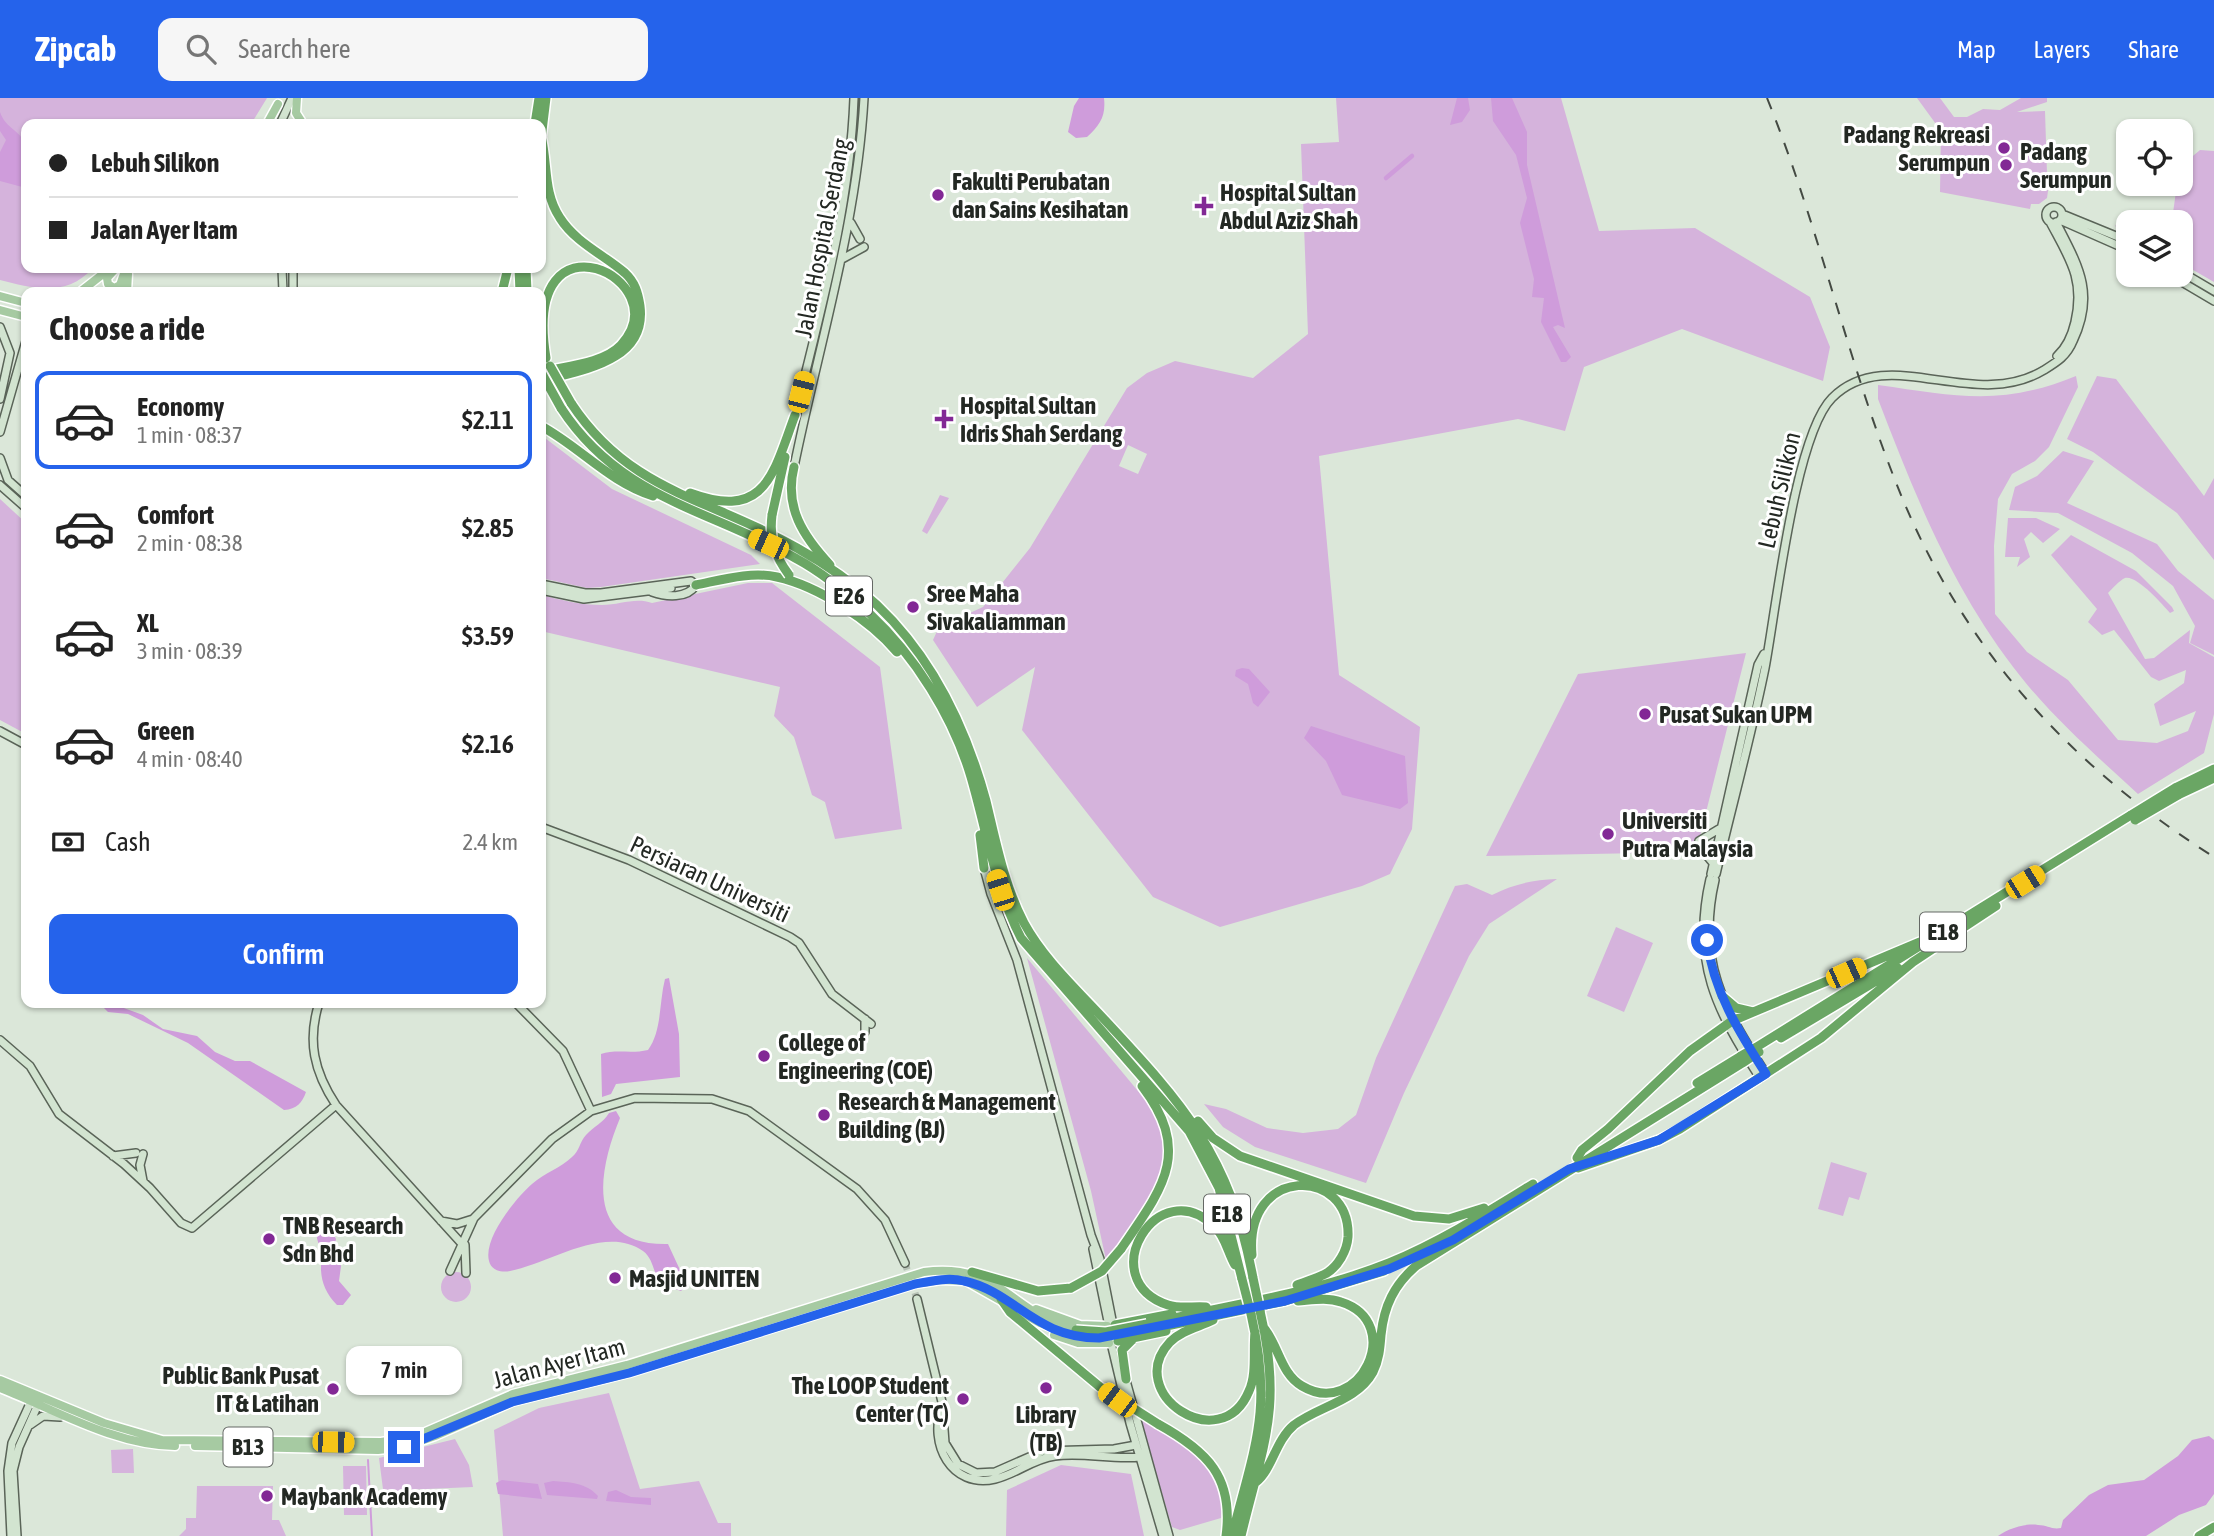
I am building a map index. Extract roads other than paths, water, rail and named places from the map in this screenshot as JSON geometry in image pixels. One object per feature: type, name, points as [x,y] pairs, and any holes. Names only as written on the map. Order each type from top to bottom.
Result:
[{"type":"highway","points":[[536,119],[538,98]]},
{"type":"highway","points":[[544,119],[547,98]]},
{"type":"highway","points":[[546,180],[560,220],[628,275],[639,295],[641,314],[637,332],[624,351],[600,364],[546,380]]},
{"type":"highway","points":[[546,296],[549,287],[560,275],[578,268],[593,267],[611,273],[624,285],[632,301],[633,313],[632,326],[621,345],[592,360],[546,371]]},
{"type":"highway","points":[[546,344],[548,362]]},
{"type":"highway","name":"E26","points":[[546,357],[588,428],[629,467],[667,489],[796,547],[875,604],[896,625],[950,701],[970,750],[1003,869],[1024,923],[1060,970],[1108,1023]]},
{"type":"highway","name":"E26","points":[[546,381],[576,432],[602,456],[661,498],[771,546],[818,572],[869,613],[915,666],[946,715],[970,774],[1005,907],[1021,938],[1099,1031]]},
{"type":"highway","points":[[667,489],[713,502],[739,502],[753,497],[772,476],[795,415]]},
{"type":"highway","points":[[795,415],[772,515],[771,540],[775,553],[797,584]]},
{"type":"highway","points":[[546,429],[560,436],[602,470],[636,491],[661,498]]},
{"type":"highway","points":[[794,467],[791,492],[800,528],[845,581]]},
{"type":"highway","points":[[696,585],[758,576],[777,577],[797,584],[853,613],[915,666]]},
{"type":"highway","name":"E18","points":[[1757,1050],[1940,934],[2214,769]]},
{"type":"highway","name":"E18","points":[[2176,791],[2214,778]]},
{"type":"highway","points":[[978,804],[984,868]]},
{"type":"highway","name":"E18","points":[[1282,1297],[1389,1263],[1438,1240],[1955,934],[2133,817]]},
{"type":"highway","points":[[1577,1158],[1582,1150],[1690,1051],[1729,1023],[1940,934]]},
{"type":"highway","points":[[1569,1169],[1659,1140],[1821,1038],[1913,962],[1955,934]]},
{"type":"highway","points":[[1722,996],[1737,1008],[1753,1012]]},
{"type":"highway","name":"E18","points":[[1108,1023],[1181,1105],[1207,1143],[1227,1184],[1252,1276],[1272,1401],[1269,1433],[1256,1482],[1233,1534]]},
{"type":"highway","name":"E18","points":[[1099,1031],[1189,1131],[1202,1152],[1219,1188],[1242,1279],[1256,1313]]},
{"type":"highway","points":[[972,1272],[1038,1292],[1071,1288],[1102,1271],[1121,1249],[1162,1186],[1170,1156],[1166,1126],[1159,1110],[1119,1054]]},
{"type":"highway","name":"E18","points":[[1216,1312],[1355,1282],[1453,1240],[1742,1059]]},
{"type":"highway","points":[[1181,1105],[1213,1138],[1240,1156],[1414,1216],[1433,1219],[1466,1216],[1516,1194]]},
{"type":"highway","points":[[1252,1276],[1254,1219],[1267,1200],[1280,1190],[1299,1185],[1308,1185],[1328,1194],[1346,1216],[1348,1234],[1345,1251],[1328,1272],[1282,1297]]},
{"type":"highway","points":[[1216,1312],[1168,1305],[1144,1289],[1133,1261],[1134,1250],[1144,1230],[1160,1216],[1174,1212],[1201,1216],[1217,1228],[1242,1279]]},
{"type":"highway","points":[[1256,1482],[1263,1476],[1280,1441],[1294,1425],[1349,1395],[1367,1381],[1378,1360],[1383,1316],[1397,1284],[1416,1266],[1453,1240]]},
{"type":"highway","points":[[1260,1330],[1288,1373],[1303,1387],[1321,1392],[1337,1391],[1362,1376],[1368,1367],[1373,1346],[1371,1330],[1359,1311],[1333,1300],[1282,1297]]},
{"type":"highway","points":[[1007,1300],[1010,1312],[1100,1387],[1198,1449],[1210,1462],[1225,1492],[1233,1534]]},
{"type":"highway","points":[[1111,1325],[1162,1315],[1216,1312]]},
{"type":"highway","points":[[1216,1312],[1176,1337],[1162,1355],[1160,1385],[1168,1402],[1182,1414],[1197,1420],[1215,1420],[1239,1406],[1252,1381],[1260,1330]]},
{"type":"highway","points":[[1113,1342],[1134,1339],[1216,1312]]},
{"type":"highway","name":"B13","points":[[1075,1333],[1111,1337],[1216,1312]]},
{"type":"highway","name":"E18","points":[[1244,1507],[1262,1416],[1260,1330]]},
{"type":"highway","points":[[1126,1379],[1122,1350],[1134,1339]]},
{"type":"highway","points":[[2199,1536],[2214,1527]]},
{"type":"main road","points":[[298,98],[296,113],[300,119]]},
{"type":"main road","points":[[270,119],[279,101]]},
{"type":"main road","points":[[86,287],[105,273]]},
{"type":"main road","points":[[112,273],[107,278],[113,287]]},
{"type":"main road","points":[[116,287],[120,285],[126,273]]},
{"type":"main road","points":[[0,296],[21,301]]},
{"type":"main road","points":[[0,310],[21,316]]},
{"type":"main road","name":"Jalan Ayer Itam","points":[[0,1388],[162,1440],[400,1441],[430,1431],[493,1400],[627,1365],[924,1272],[972,1272]]},
{"type":"main road","name":"B13","points":[[972,1272],[1040,1324],[1075,1333]]},
{"type":"main road","name":"Jalan Ayer Itam","points":[[0,1380],[100,1430],[161,1446],[378,1450],[404,1447],[512,1402],[629,1373],[915,1284],[942,1280],[966,1281],[1007,1300]]},
{"type":"main road","points":[[1007,1300],[1080,1325],[1111,1325]]},
{"type":"main road","points":[[1007,1300],[1030,1323],[1050,1334],[1078,1343],[1113,1342]]},
{"type":"street","points":[[282,119],[292,98]]},
{"type":"street","name":"Jalan Hospital Serdang","points":[[795,415],[838,234],[852,150],[854,98]]},
{"type":"street","name":"Jalan Hospital Serdang","points":[[794,467],[850,219],[861,153],[864,98]]},
{"type":"street","points":[[850,219],[860,239]]},
{"type":"street","points":[[2057,219],[2116,244]]},
{"type":"street","points":[[2057,219],[2116,237]]},
{"type":"street","name":"Lebuh Silikon","points":[[1763,1076],[1729,1023],[1707,976],[1704,930],[1712,879],[1765,666],[1766,650],[1811,433],[1821,411],[1833,397],[1853,382],[1877,374],[1962,385],[2004,386],[2027,380],[2067,353],[2078,330],[2084,308],[2084,279],[2057,219]]},
{"type":"street","name":"Lebuh Silikon","points":[[2045,369],[2068,341],[2079,293],[2077,274],[2057,219]]},
{"type":"street","points":[[2066,242],[2070,232],[2086,230]]},
{"type":"street","points":[[842,259],[864,247]]},
{"type":"street","points":[[2193,279],[2214,291]]},
{"type":"street","points":[[2190,287],[2214,301]]},
{"type":"street","points":[[0,327],[10,353],[0,399]]},
{"type":"street","points":[[0,432],[21,358]]},
{"type":"street","points":[[0,458],[8,480],[21,492]]},
{"type":"street","points":[[0,485],[21,504]]},
{"type":"street","points":[[546,585],[585,593],[691,581],[696,585],[689,592],[666,597],[651,591],[584,599],[546,591]]},
{"type":"street","name":"Lebuh Silikon","points":[[1712,879],[1721,826],[1758,665],[1766,650]]},
{"type":"street","points":[[0,731],[21,742]]},
{"type":"street","points":[[1713,864],[1699,844],[1711,837],[1721,826]]},
{"type":"street","name":"Persiaran Universiti","points":[[546,831],[629,860],[790,937],[799,943],[832,995],[870,1020],[865,1032]]},
{"type":"street","points":[[984,868],[991,894],[1017,960],[1091,1235],[1100,1259],[1111,1325],[1121,1331],[1113,1342],[1136,1445],[1163,1536]]},
{"type":"street","name":"Lebuh Silikon","points":[[1704,930],[1729,1023]]},
{"type":"street","points":[[317,1008],[312,1048],[322,1084],[336,1105],[463,1243],[466,1273]]},
{"type":"street","points":[[522,1008],[535,1018],[568,1058],[592,1111]]},
{"type":"street","points":[[0,1040],[30,1066],[59,1114],[143,1181],[181,1223],[192,1228],[336,1105]]},
{"type":"street","points":[[327,1113],[329,1095]]},
{"type":"street","points":[[450,1271],[458,1259],[474,1218],[552,1139],[592,1111],[635,1098],[685,1097],[712,1099],[749,1111],[857,1189],[885,1220],[905,1263]]},
{"type":"street","points":[[327,1113],[347,1116]]},
{"type":"street","points":[[113,1156],[139,1153],[143,1181]]},
{"type":"street","points":[[441,1221],[457,1224],[474,1218]]},
{"type":"street","points":[[917,1298],[942,1406],[945,1443],[950,1455],[966,1469],[987,1476],[1057,1448],[1140,1457]]},
{"type":"street","points":[[1111,1325],[1103,1334],[1113,1342],[1126,1379],[1169,1536]]},
{"type":"street","points":[[15,1394],[23,1408],[23,1419]]},
{"type":"street","points":[[11,1536],[8,1471],[12,1443],[36,1398]]},
{"type":"street","points":[[17,1536],[13,1471],[36,1398]]},
{"type":"street","points":[[28,1426],[49,1415],[78,1420]]},
{"type":"street","points":[[1113,1454],[1136,1445]]},
{"type":"waterway","points":[[1386,178],[1412,156]]},
{"type":"waterway","points":[[368,1460],[372,1536]]},
{"type":"tunnel","points":[[905,1263],[917,1299]]},
{"type":"railway","points":[[1767,98],[1801,191],[1860,381],[1893,475],[1919,535],[1949,592],[1983,644],[2021,693],[2063,738],[2110,781],[2214,857]]},
{"type":"place","name":"Padang Rekreasi Serumpun","points":[[2004,148]]},
{"type":"place","name":"Padang Serumpun","points":[[2006,165]]},
{"type":"place","name":"Fakulti Perubatan dan Sains Kesihatan","points":[[938,195]]},
{"type":"place","name":"Hospital Sultan Abdul Aziz Shah","points":[[1204,206]]},
{"type":"place","name":"Hospital Sultan Idris Shah Serdang","points":[[944,419]]},
{"type":"place","name":"Sree Maha Sivakaliamman","points":[[913,607]]},
{"type":"place","name":"Pusat Sukan UPM","points":[[1645,714]]},
{"type":"place","name":"Universiti Putra Malaysia","points":[[1608,834]]},
{"type":"place","name":"College of Engineering (COE)","points":[[764,1056]]},
{"type":"place","name":"Research & Management Building (BJ)","points":[[824,1115]]},
{"type":"place","name":"TNB Research Sdn Bhd","points":[[269,1239]]},
{"type":"place","name":"Masjid UNITEN","points":[[615,1278]]},
{"type":"place","name":"Library (TB)","points":[[1046,1388]]},
{"type":"place","name":"Public Bank Pusat IT & Latihan","points":[[333,1389]]},
{"type":"place","name":"The LOOP Student Center (TC)","points":[[963,1399]]},
{"type":"place","name":"Maybank Academy","points":[[267,1496]]}]
